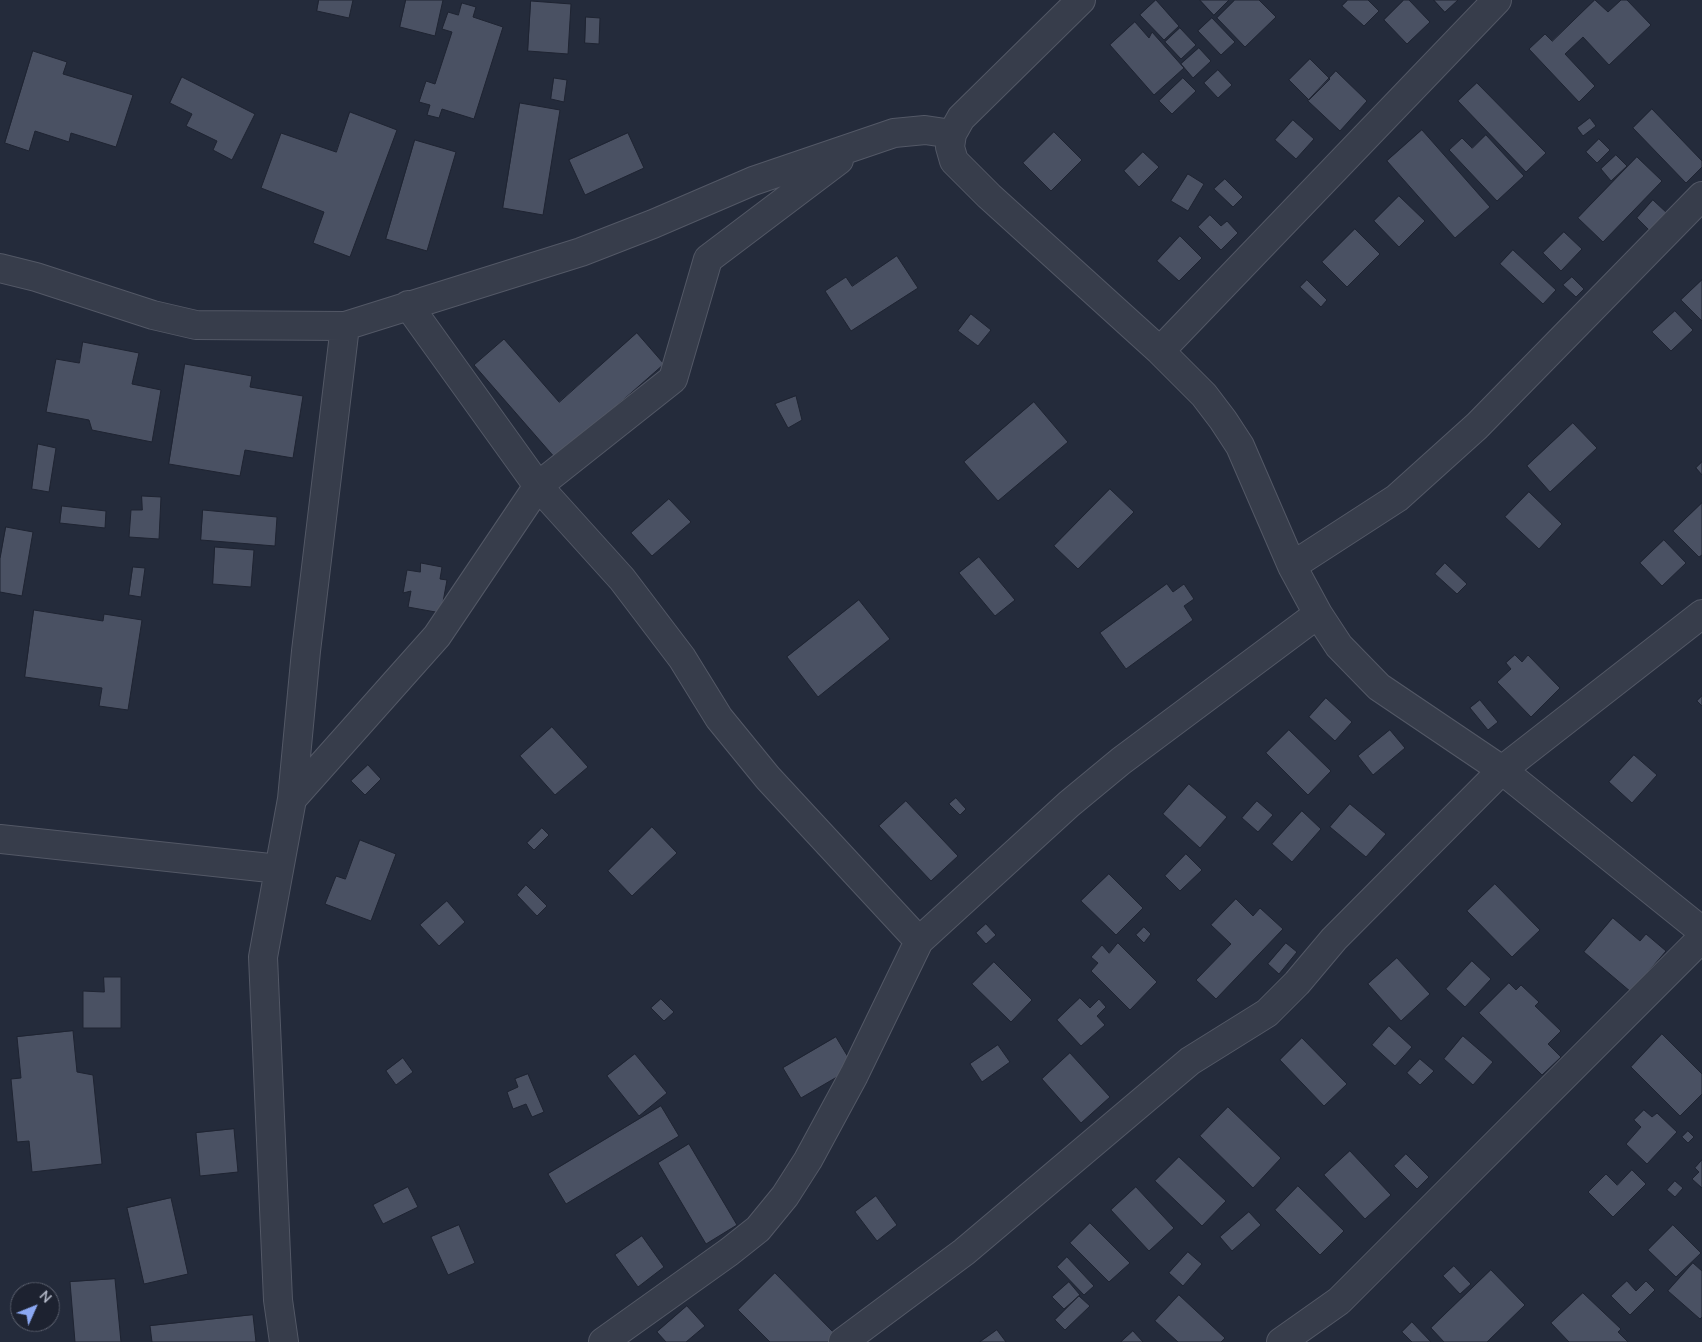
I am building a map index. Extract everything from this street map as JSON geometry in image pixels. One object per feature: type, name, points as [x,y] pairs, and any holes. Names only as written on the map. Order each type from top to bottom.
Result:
[{"type":"street","points":[[1081,0],[961,118],[952,134],[950,147],[954,161],[989,196],[1160,351],[1204,395],[1240,446],[1292,566],[1318,614],[1339,646],[1379,687],[1502,770],[1702,930]]},
{"type":"street","points":[[1160,351],[1497,0]]},
{"type":"street","points":[[0,268],[36,277],[153,315],[196,325],[345,326],[581,252],[653,224],[753,181],[894,133],[925,130],[952,134]]},
{"type":"street","points":[[292,800],[437,636],[538,486],[673,378],[708,259],[858,145]]},
{"type":"street","points":[[1292,566],[1397,498],[1477,426],[1702,196]]},
{"type":"street","points":[[408,305],[538,486],[622,579],[682,658],[719,718],[768,778],[919,941]]},
{"type":"street","points":[[284,1342],[278,1300],[264,957],[292,800],[306,651],[345,326]]},
{"type":"street","points":[[603,1342],[730,1252],[758,1229],[786,1196],[808,1160],[854,1075],[919,941],[1069,804],[1113,767],[1318,614]]},
{"type":"street","points":[[843,1342],[881,1316],[964,1252],[1190,1061],[1268,1013],[1297,983],[1334,939],[1502,770],[1702,614]]},
{"type":"street","points":[[0,839],[279,869]]},
{"type":"street","points":[[1281,1342],[1339,1300],[1702,938]]},
{"type":"building","points":[[319,0],[353,0],[349,18],[317,11]]},
{"type":"building","points":[[406,0],[443,0],[435,36],[400,27]]},
{"type":"building","points":[[1156,0],[1179,26],[1164,40],[1140,15]]},
{"type":"building","points":[[1200,0],[1229,0],[1214,15]]},
{"type":"building","points":[[1235,0],[1259,0],[1276,17],[1245,47],[1217,18]]},
{"type":"building","points":[[1348,0],[1368,0],[1379,11],[1364,26],[1342,6]]},
{"type":"building","points":[[1404,0],[1409,0],[1430,22],[1407,44],[1384,20]]},
{"type":"building","points":[[1434,0],[1458,0],[1445,12]]},
{"type":"building","points":[[1595,0],[1608,12],[1621,0],[1627,0],[1651,25],[1609,65],[1583,37],[1565,54],[1595,86],[1579,102],[1529,49],[1545,34],[1552,41]]},
{"type":"building","points":[[531,1],[571,4],[568,54],[528,51]]},
{"type":"building","points":[[462,3],[476,7],[473,17],[503,27],[474,119],[442,109],[439,118],[427,115],[430,105],[419,102],[426,81],[435,84],[452,32],[442,29],[448,12],[458,15]]},
{"type":"building","points":[[586,17],[600,18],[599,44],[585,43]]},
{"type":"building","points":[[1212,18],[1235,42],[1221,55],[1198,31]]},
{"type":"building","points":[[1135,22],[1149,38],[1152,32],[1184,68],[1154,95],[1110,45]]},
{"type":"building","points":[[1180,28],[1196,45],[1181,59],[1165,42]]},
{"type":"building","points":[[1199,48],[1211,61],[1193,78],[1181,64]]},
{"type":"building","points":[[33,51],[67,62],[63,74],[133,95],[116,147],[71,133],[69,142],[35,131],[29,151],[5,143]]},
{"type":"building","points":[[1310,59],[1330,79],[1309,100],[1289,80]]},
{"type":"building","points":[[1218,70],[1232,85],[1218,98],[1204,83]]},
{"type":"building","points":[[1336,71],[1367,101],[1340,131],[1308,101]]},
{"type":"building","points":[[182,77],[255,114],[232,160],[213,150],[217,141],[186,126],[192,114],[170,103]]},
{"type":"building","points":[[554,78],[567,80],[564,102],[551,99]]},
{"type":"building","points":[[1183,78],[1196,91],[1172,114],[1159,101]]},
{"type":"building","points":[[1477,83],[1546,153],[1526,172],[1458,101]]},
{"type":"building","points":[[520,103],[560,110],[543,215],[503,208]]},
{"type":"building","points":[[1652,109],[1702,161],[1702,167],[1686,183],[1633,128]]},
{"type":"building","points":[[350,112],[397,130],[350,257],[313,243],[324,212],[261,188],[281,133],[336,152]]},
{"type":"building","points":[[1590,118],[1596,126],[1583,136],[1577,128]]},
{"type":"building","points":[[1293,120],[1314,139],[1296,159],[1275,140]]},
{"type":"building","points":[[1422,130],[1490,207],[1455,238],[1387,161]]},
{"type":"building","points":[[1054,132],[1082,160],[1051,191],[1023,163]]},
{"type":"building","points":[[628,133],[644,168],[585,195],[569,160]]},
{"type":"building","points":[[1486,135],[1524,176],[1497,201],[1449,150],[1462,138],[1472,148]]},
{"type":"building","points":[[1599,139],[1610,150],[1597,163],[1586,152]]},
{"type":"building","points":[[415,140],[456,152],[427,251],[386,239]]},
{"type":"building","points":[[1143,152],[1159,167],[1139,187],[1124,171]]},
{"type":"building","points":[[1616,155],[1627,166],[1611,181],[1601,169]]},
{"type":"building","points":[[1637,157],[1662,181],[1603,242],[1578,218]]},
{"type":"building","points":[[1188,174],[1204,184],[1188,211],[1171,201]]},
{"type":"building","points":[[1225,179],[1243,197],[1233,207],[1214,189]]},
{"type":"building","points":[[1399,196],[1425,221],[1399,247],[1374,221]]},
{"type":"building","points":[[1653,200],[1668,214],[1651,232],[1637,218]]},
{"type":"building","points":[[1210,215],[1221,226],[1227,221],[1238,233],[1221,250],[1198,227]]},
{"type":"building","points":[[1355,229],[1380,254],[1347,287],[1322,262]]},
{"type":"building","points":[[1564,232],[1582,249],[1561,271],[1543,253]]},
{"type":"building","points":[[1180,236],[1202,258],[1179,281],[1157,261]]},
{"type":"building","points":[[1513,250],[1556,290],[1543,304],[1500,264]]},
{"type":"building","points":[[897,256],[918,288],[851,331],[825,291],[846,277],[852,286]]},
{"type":"building","points":[[1572,277],[1584,289],[1576,297],[1563,285]]},
{"type":"building","points":[[1307,280],[1327,300],[1321,307],[1300,287]]},
{"type":"building","points":[[1702,280],[1702,321],[1681,300]]},
{"type":"building","points":[[1675,311],[1693,330],[1671,351],[1652,332]]},
{"type":"building","points":[[971,314],[991,330],[978,346],[958,331]]},
{"type":"building","points":[[637,333],[664,364],[556,459],[474,365],[504,339],[559,402]]},
{"type":"building","points":[[83,342],[139,353],[132,384],[161,390],[152,442],[92,430],[89,420],[46,412],[56,359],[79,363]]},
{"type":"building","points":[[185,364],[252,376],[250,387],[303,396],[293,458],[245,450],[240,476],[169,464]]},
{"type":"building","points":[[796,396],[802,420],[788,428],[775,404]]},
{"type":"building","points":[[1034,402],[1068,442],[998,501],[964,462]]},
{"type":"building","points":[[1573,423],[1597,448],[1550,492],[1527,466]]},
{"type":"building","points":[[38,444],[56,448],[49,492],[32,489]]},
{"type":"building","points":[[1702,462],[1702,475],[1696,468]]},
{"type":"building","points":[[1110,489],[1134,512],[1078,569],[1054,546]]},
{"type":"building","points":[[1529,492],[1562,524],[1539,549],[1505,517]]},
{"type":"building","points":[[142,496],[161,497],[159,539],[129,537],[131,510],[142,510]]},
{"type":"building","points":[[669,499],[691,522],[652,556],[631,533]]},
{"type":"building","points":[[1702,503],[1702,555],[1699,557],[1673,531]]},
{"type":"building","points":[[62,506],[106,511],[105,528],[60,523]]},
{"type":"building","points":[[203,510],[277,517],[275,546],[201,540]]},
{"type":"building","points":[[6,527],[33,532],[22,596],[0,592],[0,559]]},
{"type":"building","points":[[1664,540],[1686,563],[1662,586],[1640,563]]},
{"type":"building","points":[[215,547],[254,550],[251,587],[213,584]]},
{"type":"building","points":[[979,557],[1015,600],[995,616],[959,573]]},
{"type":"building","points":[[421,563],[442,567],[440,579],[447,580],[441,613],[408,607],[411,591],[403,593],[407,570],[420,572]]},
{"type":"building","points":[[1445,563],[1467,584],[1457,594],[1435,574]]},
{"type":"building","points":[[133,567],[145,568],[141,597],[129,595]]},
{"type":"building","points":[[1167,584],[1173,592],[1184,584],[1194,599],[1184,606],[1193,620],[1126,669],[1100,633]]},
{"type":"building","points":[[859,600],[890,639],[818,697],[787,657]]},
{"type":"building","points":[[34,610],[103,621],[104,614],[142,620],[128,710],[99,706],[102,688],[25,677]]},
{"type":"building","points":[[1515,655],[1522,662],[1528,655],[1560,688],[1531,717],[1497,682],[1511,669],[1506,663]]},
{"type":"building","points":[[1702,696],[1702,706],[1697,701]]},
{"type":"building","points":[[1326,698],[1352,722],[1335,741],[1309,717]]},
{"type":"building","points":[[1480,700],[1498,722],[1488,730],[1470,708]]},
{"type":"building","points":[[552,727],[588,767],[555,795],[520,756]]},
{"type":"building","points":[[1289,730],[1331,771],[1308,795],[1266,753]]},
{"type":"building","points":[[1390,730],[1405,748],[1373,775],[1358,756]]},
{"type":"building","points":[[1634,755],[1657,775],[1632,803],[1609,782]]},
{"type":"building","points":[[368,765],[381,779],[365,795],[351,781]]},
{"type":"building","points":[[1189,784],[1227,817],[1200,848],[1163,814]]},
{"type":"building","points":[[956,798],[966,809],[960,815],[949,804]]},
{"type":"building","points":[[906,801],[958,856],[931,881],[879,826]]},
{"type":"building","points":[[1257,801],[1273,815],[1258,832],[1242,818]]},
{"type":"building","points":[[1350,804],[1386,834],[1366,857],[1330,827]]},
{"type":"building","points":[[1302,811],[1321,829],[1292,862],[1272,844]]},
{"type":"building","points":[[652,827],[677,853],[632,896],[608,871]]},
{"type":"building","points":[[542,828],[549,835],[534,850],[527,843]]},
{"type":"building","points":[[360,840],[396,854],[371,921],[325,904],[336,876],[345,879]]},
{"type":"building","points":[[1186,854],[1202,870],[1180,891],[1165,876]]},
{"type":"building","points":[[1109,874],[1143,908],[1116,935],[1081,901]]},
{"type":"building","points":[[1495,884],[1540,930],[1512,957],[1467,911]]},
{"type":"building","points":[[526,885],[547,906],[537,916],[517,895]]},
{"type":"building","points":[[1236,899],[1253,916],[1260,908],[1283,929],[1216,999],[1196,980],[1231,944],[1211,925]]},
{"type":"building","points":[[447,901],[465,922],[439,946],[420,925]]},
{"type":"building","points":[[1613,918],[1640,941],[1646,934],[1666,951],[1631,992],[1584,952]]},
{"type":"building","points":[[986,924],[996,935],[986,944],[976,933]]},
{"type":"building","points":[[1144,927],[1151,934],[1144,943],[1136,935]]},
{"type":"building","points":[[1118,943],[1157,982],[1130,1010],[1091,971],[1098,963],[1091,957],[1102,945],[1109,953]]},
{"type":"building","points":[[1286,943],[1297,952],[1279,974],[1268,964]]},
{"type":"building","points":[[1397,958],[1430,994],[1401,1021],[1368,984]]},
{"type":"building","points":[[1472,961],[1491,979],[1465,1007],[1446,989]]},
{"type":"building","points":[[994,962],[1032,1000],[1011,1022],[972,984]]},
{"type":"building","points":[[104,977],[121,977],[121,1028],[83,1028],[83,991],[104,992]]},
{"type":"building","points":[[1509,983],[1516,990],[1521,985],[1539,1002],[1535,1006],[1561,1031],[1548,1044],[1561,1057],[1542,1075],[1479,1013]]},
{"type":"building","points":[[1080,998],[1090,1008],[1099,999],[1106,1007],[1097,1016],[1105,1025],[1081,1046],[1057,1020]]},
{"type":"building","points":[[661,999],[674,1012],[664,1021],[651,1008]]},
{"type":"building","points":[[1389,1026],[1412,1047],[1395,1066],[1372,1045]]},
{"type":"building","points":[[73,1031],[77,1072],[93,1075],[102,1164],[32,1172],[29,1141],[17,1142],[11,1079],[21,1078],[17,1037]]},
{"type":"building","points":[[1662,1034],[1702,1074],[1702,1094],[1680,1116],[1631,1067]]},
{"type":"building","points":[[1463,1036],[1493,1062],[1473,1085],[1444,1059]]},
{"type":"building","points":[[836,1037],[854,1067],[801,1098],[783,1068]]},
{"type":"building","points":[[1302,1038],[1347,1084],[1324,1106],[1280,1060]]},
{"type":"building","points":[[998,1045],[1010,1062],[982,1082],[970,1064]]},
{"type":"building","points":[[1070,1053],[1110,1097],[1081,1123],[1042,1079]]},
{"type":"building","points":[[635,1054],[667,1093],[639,1116],[607,1076]]},
{"type":"building","points":[[403,1058],[413,1072],[396,1085],[386,1071]]},
{"type":"building","points":[[1420,1059],[1434,1071],[1420,1085],[1407,1073]]},
{"type":"building","points":[[528,1074],[544,1112],[532,1117],[526,1104],[513,1109],[507,1092],[518,1087],[515,1079]]},
{"type":"building","points":[[661,1106],[679,1136],[566,1204],[548,1174]]},
{"type":"building","points":[[1228,1107],[1281,1158],[1253,1188],[1200,1136]]},
{"type":"building","points":[[1644,1110],[1652,1117],[1657,1113],[1677,1132],[1647,1164],[1626,1144],[1641,1127],[1634,1120]]},
{"type":"building","points":[[234,1129],[238,1172],[200,1176],[196,1133]]},
{"type":"building","points":[[1688,1131],[1694,1137],[1688,1143],[1682,1137]]},
{"type":"building","points":[[689,1144],[737,1225],[706,1244],[658,1163]]},
{"type":"building","points":[[1350,1151],[1391,1195],[1365,1219],[1324,1175]]},
{"type":"building","points":[[1406,1154],[1429,1177],[1417,1189],[1394,1166]]},
{"type":"building","points":[[1179,1157],[1226,1201],[1202,1226],[1155,1181]]},
{"type":"building","points":[[1702,1160],[1702,1188],[1692,1179],[1699,1172],[1695,1168]]},
{"type":"building","points":[[1632,1170],[1646,1184],[1613,1217],[1588,1192],[1606,1174],[1617,1185]]},
{"type":"building","points":[[1675,1181],[1683,1188],[1675,1197],[1667,1190]]},
{"type":"building","points":[[1298,1186],[1344,1231],[1320,1255],[1275,1210]]},
{"type":"building","points":[[408,1187],[418,1207],[383,1224],[373,1205]]},
{"type":"building","points":[[1136,1187],[1174,1228],[1149,1251],[1111,1210]]},
{"type":"building","points":[[876,1196],[897,1225],[877,1241],[855,1212]]},
{"type":"building","points":[[171,1198],[188,1274],[144,1284],[127,1208]]},
{"type":"building","points":[[1249,1212],[1261,1225],[1232,1251],[1220,1237]]},
{"type":"building","points":[[1090,1223],[1130,1263],[1109,1282],[1070,1243]]},
{"type":"building","points":[[459,1225],[475,1263],[448,1275],[431,1237]]},
{"type":"building","points":[[1673,1225],[1701,1253],[1676,1277],[1648,1250]]},
{"type":"building","points":[[642,1236],[664,1267],[638,1287],[615,1255]]},
{"type":"building","points":[[1188,1252],[1202,1264],[1183,1286],[1169,1273]]},
{"type":"building","points":[[1067,1257],[1094,1286],[1084,1295],[1057,1267]]},
{"type":"building","points":[[1693,1263],[1702,1271],[1702,1317],[1700,1319],[1668,1291]]},
{"type":"building","points":[[1454,1266],[1471,1284],[1460,1294],[1443,1276]]},
{"type":"building","points":[[1491,1270],[1525,1305],[1487,1342],[1444,1342],[1431,1328]]},
{"type":"building","points":[[775,1273],[836,1335],[829,1342],[770,1342],[738,1310]]},
{"type":"building","points":[[115,1279],[121,1342],[75,1342],[70,1282]]},
{"type":"building","points":[[1627,1281],[1636,1291],[1646,1281],[1655,1290],[1630,1315],[1611,1296]]},
{"type":"building","points":[[1069,1282],[1080,1295],[1064,1309],[1052,1297]]},
{"type":"building","points":[[1583,1293],[1621,1329],[1618,1332],[1628,1342],[1569,1342],[1551,1323]]},
{"type":"building","points":[[1179,1295],[1225,1338],[1221,1342],[1178,1342],[1155,1321]]},
{"type":"building","points":[[1079,1296],[1090,1306],[1065,1330],[1055,1320]]},
{"type":"building","points":[[687,1306],[705,1326],[686,1342],[666,1342],[657,1332]]},
{"type":"building","points":[[253,1315],[256,1342],[152,1342],[150,1326]]},
{"type":"building","points":[[1412,1322],[1431,1342],[1412,1342],[1402,1332]]},
{"type":"building","points":[[997,1330],[1006,1342],[980,1342]]},
{"type":"building","points":[[1133,1331],[1143,1342],[1121,1342]]}]
